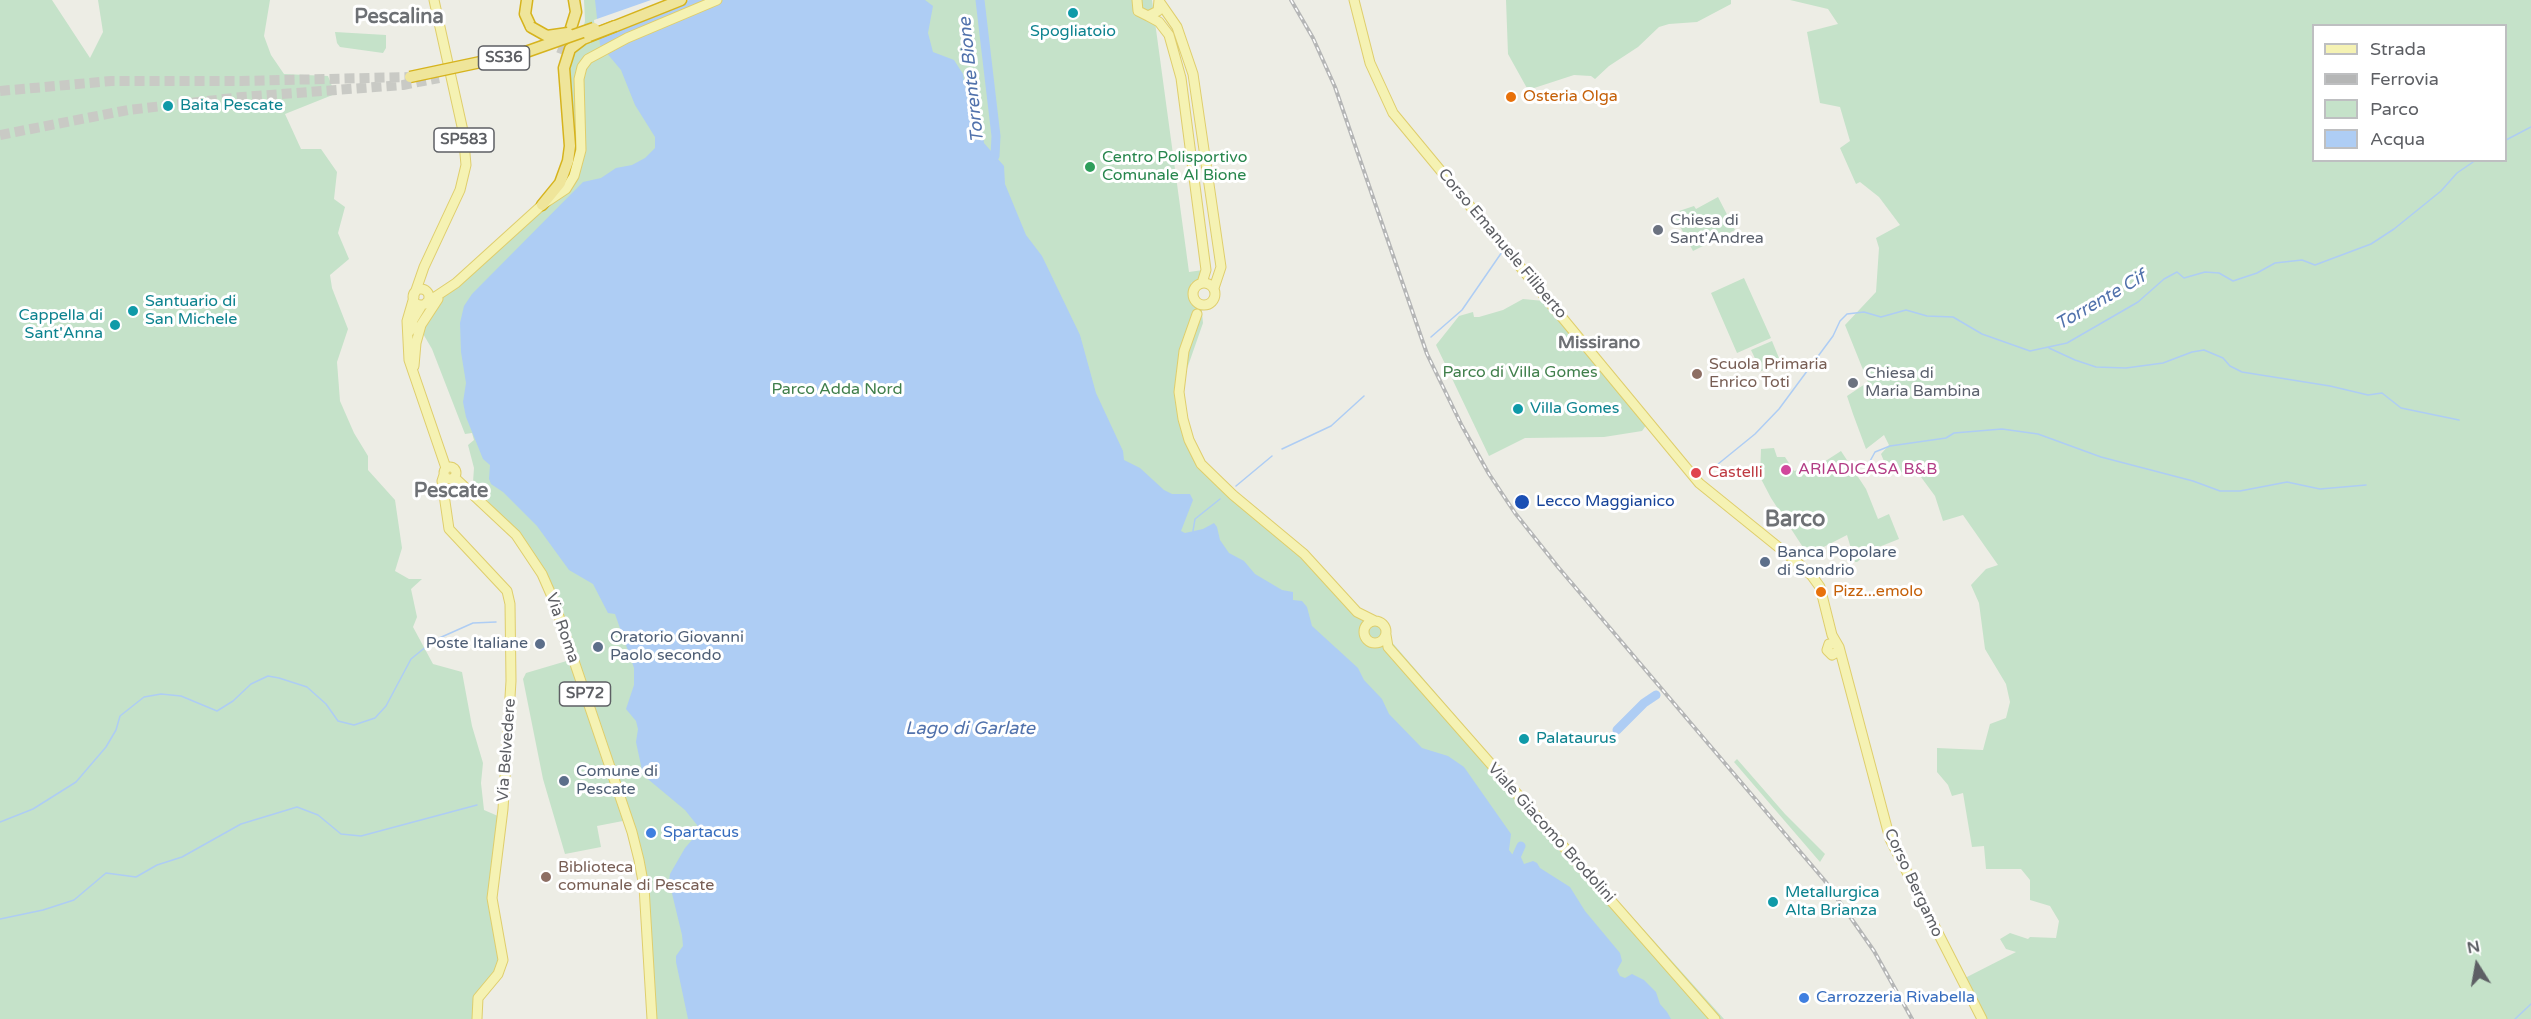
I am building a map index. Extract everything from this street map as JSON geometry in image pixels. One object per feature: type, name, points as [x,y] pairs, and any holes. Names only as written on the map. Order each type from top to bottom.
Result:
[{"type":"highway","points":[[527,0],[526,19],[540,34],[551,36],[594,28]]},
{"type":"highway","points":[[573,24],[576,9],[574,0]]},
{"type":"highway","name":"SS36","points":[[410,77],[523,53],[665,0]]},
{"type":"highway","name":"SS36","points":[[439,78],[536,55],[681,0]]},
{"type":"highway","points":[[541,202],[560,183],[568,161],[570,147],[564,70],[566,56],[576,43],[615,26]]},
{"type":"highway","points":[[541,202],[554,182],[564,159],[557,68],[561,54]]},
{"type":"main road","name":"SP583","points":[[422,274],[460,190],[466,161],[463,131],[434,0]]},
{"type":"main road","points":[[414,295],[416,303],[444,289],[541,202],[566,189],[574,176],[580,157],[582,141],[579,83],[582,67],[596,53],[717,0]]},
{"type":"main road","points":[[1137,0],[1138,11],[1159,22],[1169,35],[1181,78],[1206,270],[1202,283],[1196,287],[1194,297],[1197,314]]},
{"type":"main road","points":[[1148,16],[1158,10],[1159,0]]},
{"type":"main road","points":[[1159,0],[1178,27],[1193,74],[1221,267],[1214,288],[1215,297],[1197,314],[1184,351],[1179,392],[1189,440],[1201,465],[1304,554],[1357,612],[1384,626],[1388,647],[1368,640],[1357,612]]},
{"type":"main road","name":"Corso Emanuele Filiberto","points":[[1354,0],[1375,78],[1399,120],[1700,483],[1805,570],[1820,587]]},
{"type":"main road","points":[[415,378],[416,343],[421,325],[428,312],[443,293],[541,202]]},
{"type":"main road","points":[[415,378],[406,341],[408,313],[422,274]]},
{"type":"main road","points":[[415,378],[411,359],[410,330],[425,298],[422,274]]},
{"type":"main road","points":[[1202,283],[1214,288]]},
{"type":"main road","points":[[414,295],[420,290],[425,298]]},
{"type":"main road","points":[[425,298],[443,293]]},
{"type":"main road","points":[[1194,297],[1198,302],[1208,304]]},
{"type":"main road","name":"Via Roma","points":[[415,378],[449,475],[516,535],[542,574],[553,599],[629,823],[639,860],[644,887],[652,1019]]},
{"type":"main road","name":"Via Belvedere","points":[[449,475],[442,482],[449,529],[507,591],[510,604],[511,681],[503,809],[492,898],[503,960],[498,974],[478,998],[477,1019]]},
{"type":"main road","name":"Corso Bergamo","points":[[1820,587],[1834,646],[1844,670],[1890,839],[1982,1019]]},
{"type":"main road","points":[[1364,630],[1368,624],[1375,621]]},
{"type":"main road","points":[[1375,643],[1386,635]]},
{"type":"main road","name":"Viale Giacomo Brodolini","points":[[1388,647],[1715,1019]]},
{"type":"green space","points":[[0,0],[52,0],[90,58],[103,32],[98,0],[270,0],[264,36],[271,55],[284,74],[328,76],[335,94],[285,114],[301,149],[321,149],[337,172],[334,199],[345,207],[338,233],[349,259],[330,275],[332,288],[348,329],[337,362],[340,401],[354,433],[368,456],[368,470],[395,500],[402,548],[395,571],[409,579],[422,579],[411,589],[417,617],[413,627],[433,664],[462,672],[472,726],[483,763],[481,783],[484,810],[498,816],[494,867],[503,968],[483,994],[477,1019],[0,1019]]},
{"type":"green space","name":"Lago di Garlate","points":[[584,0],[1152,0],[1189,272],[1203,270],[1199,280],[1191,283],[1201,303],[1203,323],[1181,386],[1184,410],[1199,457],[1365,616],[1379,617],[1390,640],[1549,824],[1724,1019],[654,1019],[645,878],[628,820],[597,826],[601,847],[565,854],[543,779],[523,679],[526,673],[570,660],[534,554],[473,482],[474,468],[468,445],[474,440],[472,433],[465,434],[432,349],[422,332],[427,317],[448,292],[508,235],[569,170],[567,65],[580,41],[585,21]]},
{"type":"green space","points":[[1506,0],[1731,0],[1731,4],[1697,22],[1659,27],[1638,47],[1609,66],[1595,79],[1591,76],[1574,75],[1528,90],[1508,54]]},
{"type":"green space","points":[[1790,0],[2531,0],[2531,1019],[1985,1019],[1965,978],[2016,952],[2006,949],[2000,939],[2010,933],[2028,939],[2030,937],[2056,938],[2059,921],[2050,906],[2030,900],[2030,880],[2021,869],[1986,869],[1984,846],[1972,847],[1963,793],[1952,796],[1948,785],[1937,772],[1937,748],[1983,750],[1990,724],[2006,718],[2010,702],[2006,684],[1985,649],[1979,603],[1971,585],[1986,569],[1998,565],[1963,515],[1943,521],[1935,496],[1918,473],[1908,471],[1894,474],[1886,466],[1881,454],[1889,445],[1884,435],[1866,449],[1847,396],[1868,382],[1845,325],[1876,292],[1879,248],[1876,238],[1900,225],[1879,197],[1860,182],[1856,184],[1840,148],[1850,141],[1840,107],[1820,103],[1807,32],[1838,24],[1828,9]]},
{"type":"green space","points":[[335,32],[386,35],[386,48],[383,53],[340,47]]},
{"type":"green space","points":[[1718,197],[1735,230],[1693,251],[1673,213],[1694,206],[1696,209]]},
{"type":"green space","points":[[1744,278],[1771,338],[1737,353],[1711,293]]},
{"type":"green space","name":"Parco di Villa Gomes","points":[[1523,299],[1544,301],[1647,424],[1642,431],[1604,437],[1525,438],[1489,456],[1436,345],[1459,316],[1473,312],[1474,317],[1479,317],[1503,310]]},
{"type":"green space","points":[[1772,341],[1781,363],[1761,371],[1751,350]]},
{"type":"green space","points":[[1774,448],[1777,457],[1785,457],[1794,471],[1824,462],[1841,451],[1866,489],[1878,519],[1889,514],[1899,539],[1874,549],[1857,562],[1855,562],[1847,535],[1808,555],[1760,477],[1761,449]]},
{"type":"green space","points":[[1737,759],[1785,814],[1825,854],[1820,862],[1734,762]]},
{"type":"water","name":"Lago di Garlate","points":[[595,0],[925,0],[933,6],[928,33],[933,52],[954,60],[963,74],[965,86],[972,90],[978,102],[979,125],[982,128],[984,143],[1004,166],[1005,184],[1026,235],[1042,256],[1080,335],[1096,393],[1123,451],[1124,460],[1140,468],[1164,490],[1172,494],[1190,494],[1193,500],[1181,531],[1185,533],[1203,529],[1214,523],[1220,540],[1229,553],[1244,561],[1255,574],[1282,590],[1293,592],[1293,600],[1302,601],[1307,607],[1312,626],[1358,668],[1364,680],[1382,699],[1389,714],[1422,748],[1448,756],[1464,767],[1511,834],[1509,850],[1512,854],[1520,855],[1524,864],[1533,861],[1537,863],[1540,868],[1570,887],[1585,911],[1620,953],[1622,961],[1617,970],[1620,976],[1625,978],[1632,974],[1644,980],[1656,992],[1660,1004],[1671,1019],[688,1019],[676,962],[676,956],[683,946],[682,935],[669,881],[670,874],[685,848],[698,833],[697,825],[685,810],[643,775],[636,742],[638,729],[636,721],[626,709],[634,685],[634,668],[615,614],[608,613],[593,584],[569,570],[537,526],[503,492],[491,484],[490,465],[483,459],[466,417],[463,402],[466,383],[461,352],[460,323],[464,306],[472,294],[583,182],[601,178],[616,168],[632,165],[645,158],[655,148],[655,137],[635,105],[621,70],[600,45]]},
{"type":"pier","points":[[651,0],[689,0],[625,24],[596,38],[594,20]]},
{"type":"waterway","name":"Torrente Bione","points":[[980,0],[996,136],[995,156]]},
{"type":"waterway","name":"Torrente Cif","points":[[2507,139],[2531,127]]},
{"type":"waterway","name":"Torrente Cif","points":[[1707,473],[1755,434],[1779,409],[1847,314],[1864,312],[1881,317],[1906,310],[1927,316],[1953,317],[1982,334],[2030,351],[2067,343],[2138,302],[2164,279],[2177,272],[2184,278],[2205,272],[2219,273],[2233,281],[2257,273],[2275,263],[2302,260],[2315,265],[2371,244],[2394,229],[2441,191],[2457,173],[2473,162]]},
{"type":"waterway","points":[[1431,337],[1462,310],[1502,252]]},
{"type":"waterway","points":[[2049,348],[2096,367],[2126,368],[2163,363],[2204,350],[2223,358],[2230,366],[2242,372],[2330,386],[2368,395],[2382,393],[2401,408],[2459,420]]},
{"type":"waterway","points":[[1282,449],[1331,426],[1364,396]]},
{"type":"waterway","points":[[1869,463],[1875,452],[1890,446],[1946,438],[1954,433],[2002,429],[2038,434],[2101,457],[2193,481],[2220,491],[2240,491],[2287,482],[2320,489],[2366,485]]},
{"type":"waterway","points":[[1236,486],[1272,456]]},
{"type":"waterway","points":[[1193,531],[1195,519],[1220,499]]},
{"type":"waterway","points":[[0,822],[33,809],[76,782],[106,747],[116,730],[120,716],[144,697],[161,694],[181,696],[217,711],[233,701],[251,684],[268,676],[307,687],[326,704],[338,721],[354,725],[375,718],[386,706],[411,659],[437,639],[473,623],[496,622]]},
{"type":"waterway","name":"Torrente Cif","points":[[1617,730],[1644,703],[1656,695]]},
{"type":"waterway","points":[[0,919],[43,910],[74,900],[106,873],[136,877],[157,865],[182,857],[241,824],[297,807],[318,815],[341,834],[361,836],[477,805]]},
{"type":"waterway","name":"Torrente Cif","points":[[1517,855],[1521,846]]},
{"type":"waterway","points":[[2515,1019],[2531,1004]]},
{"type":"tunnel","points":[[561,54],[570,31]]},
{"type":"tunnel","points":[[0,91],[111,81],[410,77]]},
{"type":"tunnel","points":[[0,135],[128,110],[242,97],[403,85],[439,78]]},
{"type":"railway","points":[[1291,0],[1313,38],[1335,87],[1427,354],[1462,426],[1489,474],[1515,513],[1558,567],[1825,881],[1874,951],[1912,1019]]},
{"type":"place","name":"Spogliatoio","points":[[1073,13]]},
{"type":"place","name":"Osteria Olga","points":[[1511,97]]},
{"type":"place","name":"Baita Pescate","points":[[168,106]]},
{"type":"place","name":"Centro Polisportivo Comunale Al Bione","points":[[1090,167]]},
{"type":"place","name":"Chiesa di Sant'Andrea","points":[[1658,230]]},
{"type":"place","name":"Santuario di San Michele","points":[[133,311]]},
{"type":"place","name":"Cappella di Sant'Anna","points":[[115,325]]},
{"type":"place","name":"Scuola Primaria Enrico Toti","points":[[1697,374]]},
{"type":"place","name":"Chiesa di Maria Bambina","points":[[1853,383]]},
{"type":"place","name":"Villa Gomes","points":[[1518,409]]},
{"type":"place","name":"ARIADICASA B&B","points":[[1786,470]]},
{"type":"place","name":"Castelli","points":[[1696,473]]},
{"type":"place","name":"Lecco Maggianico","points":[[1522,502]]},
{"type":"place","name":"Banca Popolare di Sondrio","points":[[1765,562]]},
{"type":"place","name":"Pizz...emolo","points":[[1821,592]]},
{"type":"place","name":"Poste Italiane","points":[[540,644]]},
{"type":"place","name":"Oratorio Giovanni Paolo secondo","points":[[598,647]]},
{"type":"place","name":"Palataurus","points":[[1524,739]]},
{"type":"place","name":"Comune di Pescate","points":[[564,781]]},
{"type":"place","name":"Spartacus","points":[[651,833]]},
{"type":"place","name":"Biblioteca comunale di Pescate","points":[[546,877]]},
{"type":"place","name":"Metallurgica Alta Brianza","points":[[1773,902]]},
{"type":"place","name":"Carrozzeria Rivabella","points":[[1804,998]]},
{"type":"district","name":"Pescalina","points":[[399,18]]},
{"type":"district","name":"Missirano","points":[[1599,343]]},
{"type":"district","name":"Pescate","points":[[451,492]]},
{"type":"district","name":"Barco","points":[[1795,520]]},
{"type":"park label","name":"Parco Adda Nord","points":[[837,390]]}]
